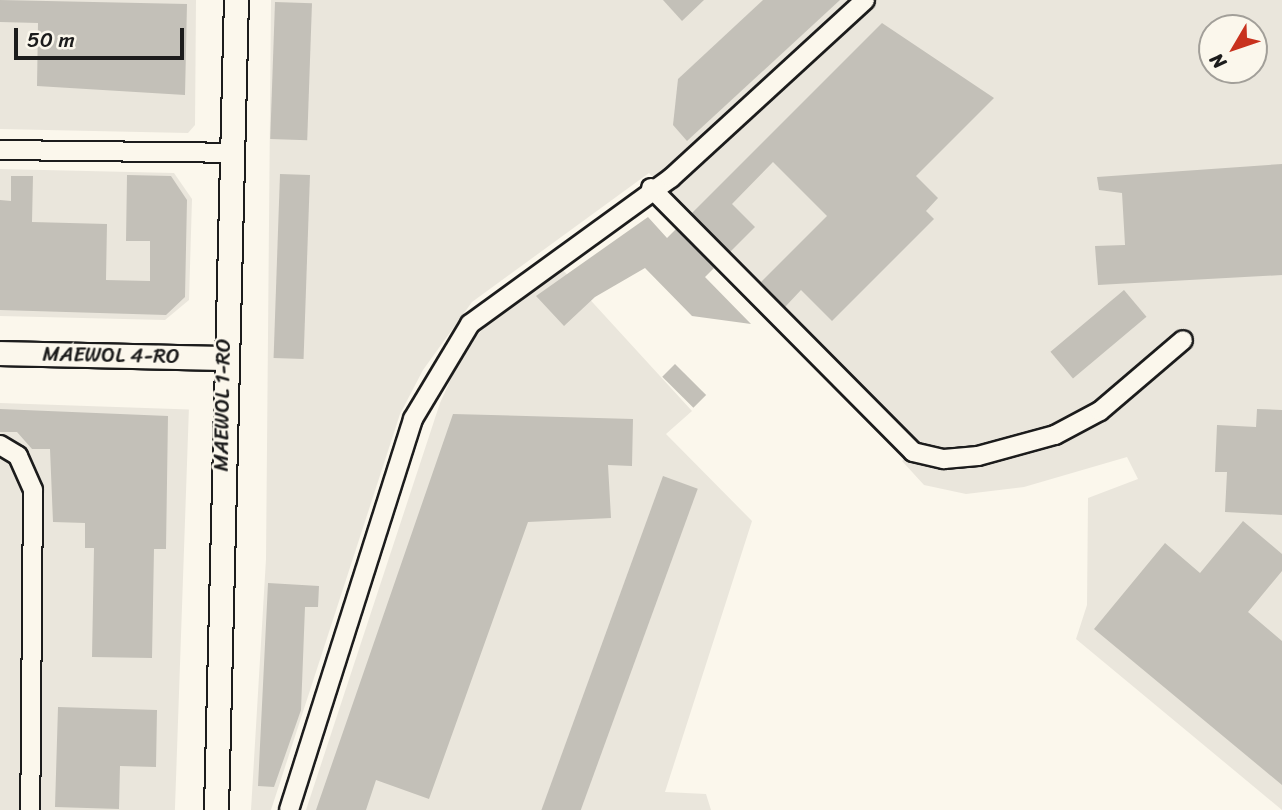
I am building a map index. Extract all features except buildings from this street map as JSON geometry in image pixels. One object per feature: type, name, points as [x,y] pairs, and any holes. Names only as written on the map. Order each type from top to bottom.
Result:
[{"type":"street","name":"MAEWOL 1-RO","points":[[216,810],[222,358],[233,153],[236,0]]},
{"type":"street","points":[[289,810],[413,419],[435,377],[481,312],[651,188],[671,178],[865,0]]},
{"type":"street","points":[[0,150],[233,153]]},
{"type":"street","points":[[651,188],[913,452],[944,459],[978,456],[1055,435],[1121,396],[1183,340]]},
{"type":"street","name":"MAEWOL 4-RO","points":[[0,353],[222,358]]},
{"type":"street","points":[[0,445],[18,456],[33,490],[30,810]]},
{"type":"shaded area","points":[[0,0],[196,0],[195,125],[188,133],[0,129]]},
{"type":"shaded area","points":[[271,0],[1282,0],[1282,810],[1076,639],[1087,605],[1088,498],[1138,479],[1127,457],[1024,487],[966,494],[924,485],[902,461],[917,446],[649,173],[472,302],[423,370],[400,414],[271,810],[251,810],[266,559]]},
{"type":"shaded area","points":[[0,169],[174,173],[192,199],[189,300],[165,320],[0,316]]},
{"type":"shaded area","points":[[562,269],[692,411],[666,434],[752,521],[665,792],[706,794],[711,810],[306,810],[440,403],[465,348],[496,315]]},
{"type":"shaded area","points":[[0,403],[189,410],[175,810],[0,810]]}]
